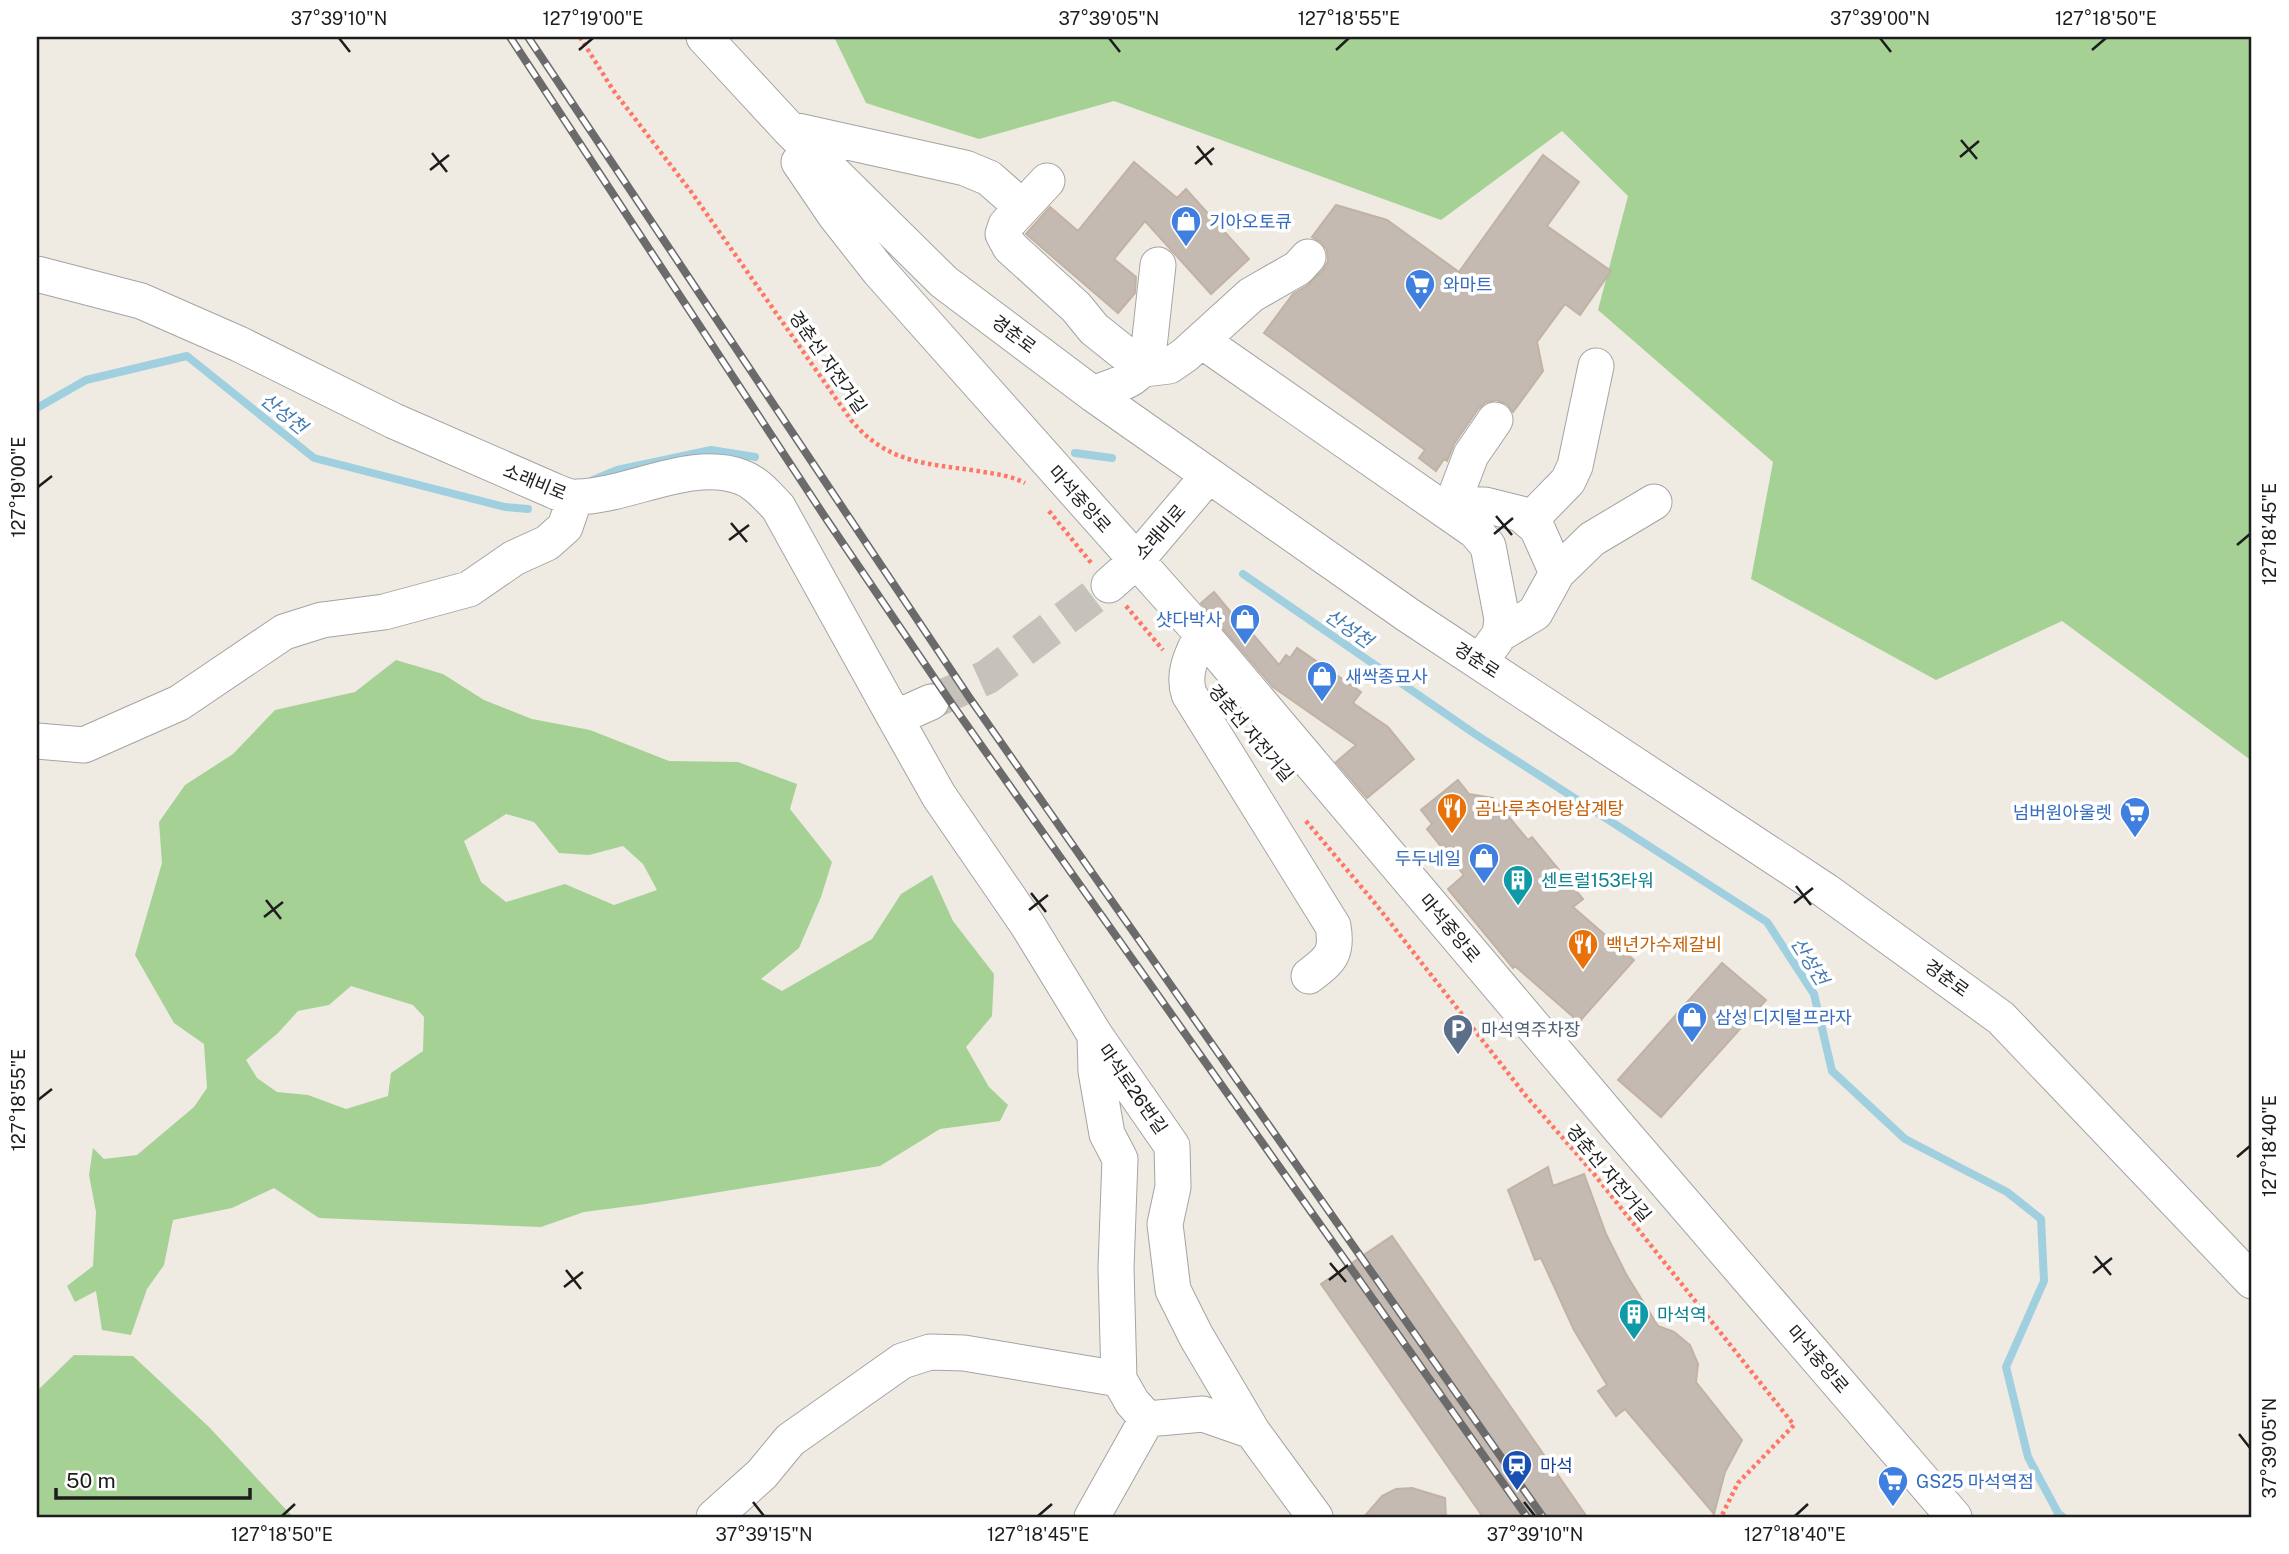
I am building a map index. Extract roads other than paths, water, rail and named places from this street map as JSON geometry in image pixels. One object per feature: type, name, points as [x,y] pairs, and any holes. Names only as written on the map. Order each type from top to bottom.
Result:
[{"type":"street","name":"경춘로","points":[[704,37],[789,129],[944,282],[1208,476],[1408,615],[1826,891],[2001,1018],[2252,1281]]},
{"type":"street","name":"마석중앙로","points":[[750,88],[835,215],[878,271],[1202,634],[1621,1130],[1954,1517]]},
{"type":"street","points":[[789,129],[965,168],[989,178],[1023,207]]},
{"type":"street","points":[[1047,181],[1003,234],[1010,247],[1076,307],[1094,329],[1140,373]]},
{"type":"street","points":[[1093,394],[1140,373],[1169,366],[1202,341],[1251,295],[1298,268],[1308,257]]},
{"type":"street","points":[[1140,373],[1149,356],[1158,265]]},
{"type":"street","name":"소래비로","points":[[37,274],[141,301],[239,344],[394,422],[575,498],[701,471],[722,471],[743,477],[761,489],[778,507],[895,718]]},
{"type":"street","points":[[942,343],[944,282]]},
{"type":"street","points":[[1202,341],[1475,531],[1488,546],[1502,619],[1500,634]]},
{"type":"street","points":[[1530,520],[1568,481],[1576,466],[1596,366]]},
{"type":"street","points":[[1449,513],[1471,455],[1495,421]]},
{"type":"street","name":"소래비로","points":[[1109,585],[1136,561],[1208,476]]},
{"type":"street","points":[[37,741],[84,745],[179,703],[284,632],[322,620],[384,611],[468,589],[514,558],[547,543],[565,527],[575,498]]},
{"type":"street","points":[[1480,662],[1500,634],[1535,612],[1557,573],[1592,539],[1654,502]]},
{"type":"street","points":[[1449,513],[1485,505],[1521,514],[1537,528],[1557,573]]},
{"type":"street","points":[[1202,634],[1189,662],[1186,677],[1189,694],[1333,926],[1336,943],[1334,952],[1326,963],[1309,976]]},
{"type":"street","points":[[895,718],[931,702]]},
{"type":"street","name":"마석로26번길","points":[[895,718],[939,796],[1027,924],[1095,1035],[1172,1146],[1173,1187],[1165,1224],[1173,1290],[1196,1336],[1252,1431],[1315,1517]]},
{"type":"street","points":[[1095,1035],[1096,1071],[1107,1134],[1120,1159],[1116,1268],[1119,1379],[1132,1402],[1147,1419]]},
{"type":"street","points":[[714,1517],[762,1474],[790,1440],[902,1361],[930,1352],[964,1353],[1119,1379]]},
{"type":"street","points":[[1147,1419],[1203,1414],[1252,1431]]},
{"type":"street","points":[[1091,1517],[1147,1419]]},
{"type":"waterway","name":"산성천","points":[[37,408],[86,380],[187,356],[314,458],[505,507],[528,509]]},
{"type":"waterway","name":"산성천","points":[[593,480],[617,470],[711,450],[755,457]]},
{"type":"waterway","name":"산성천","points":[[1075,453],[1112,458]]},
{"type":"waterway","name":"산성천","points":[[1243,574],[1475,734],[1767,922],[1814,994],[1832,1071],[1905,1139],[2007,1192],[2041,1219],[2044,1281],[2006,1367],[2028,1457],[2058,1513],[2063,1517]]},
{"type":"tunnel","points":[[931,702],[987,677],[1109,585]]},
{"type":"railway","points":[[510,37],[825,517],[954,707],[1527,1517]]},
{"type":"railway","points":[[528,37],[969,697],[1543,1517]]},
{"type":"place","name":"기아오토큐","points":[[1186,248]]},
{"type":"place","name":"와마트","points":[[1420,311]]},
{"type":"place","name":"샷다박사","points":[[1245,646]]},
{"type":"place","name":"새싹종묘사","points":[[1322,703]]},
{"type":"place","name":"곰나루추어탕삼계탕","points":[[1452,835]]},
{"type":"place","name":"넘버원아울렛","points":[[2135,839]]},
{"type":"place","name":"두두네일","points":[[1484,885]]},
{"type":"place","name":"센트럴153타워","points":[[1518,907]]},
{"type":"place","name":"백년가수제갈비","points":[[1583,971]]},
{"type":"place","name":"삼성 디지털프라자","points":[[1692,1044]]},
{"type":"place","name":"마석역주차장","points":[[1458,1056]]},
{"type":"place","name":"마석역","points":[[1634,1341]]},
{"type":"place","name":"마석","points":[[1517,1492]]},
{"type":"place","name":"GS25 마석역점","points":[[1893,1508]]}]
